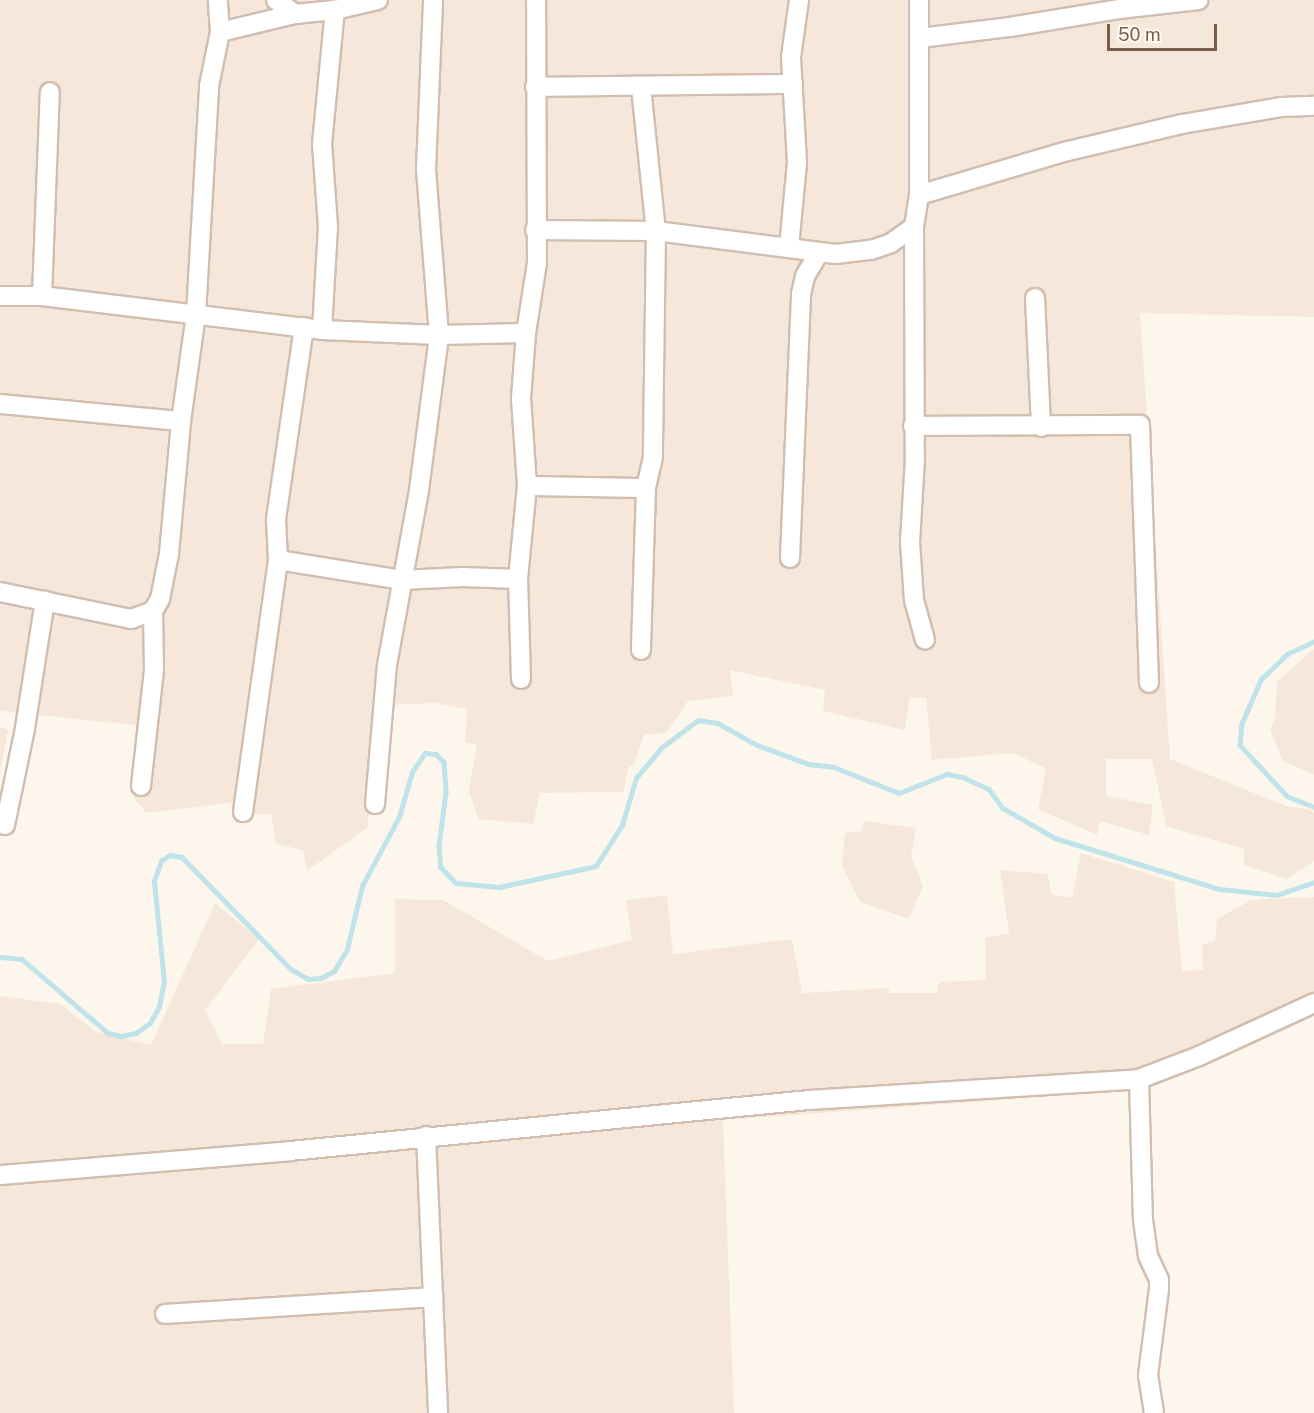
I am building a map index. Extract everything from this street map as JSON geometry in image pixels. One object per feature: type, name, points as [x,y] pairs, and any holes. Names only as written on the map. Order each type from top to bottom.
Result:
[{"type":"street","points":[[141,786],[154,670],[153,611],[160,599],[169,554],[181,421],[196,314],[209,86],[220,32],[218,0]]},
{"type":"street","points":[[276,0],[295,14]]},
{"type":"street","points":[[220,32],[295,14],[335,10],[378,0]]},
{"type":"street","points":[[375,804],[387,665],[419,490],[439,335],[426,169],[433,0]]},
{"type":"street","points":[[521,679],[519,579],[527,486],[520,413],[526,333],[536,273],[534,230],[536,0]]},
{"type":"street","points":[[789,247],[796,162],[791,57],[799,0]]},
{"type":"street","points":[[919,0],[919,195],[914,227],[913,426],[915,458],[910,542],[914,600],[925,640]]},
{"type":"street","points":[[920,38],[1198,0]]},
{"type":"street","points":[[243,812],[278,560],[276,519],[313,328],[328,226],[322,144],[335,10]]},
{"type":"street","points":[[535,87],[794,84]]},
{"type":"street","points":[[641,87],[656,231],[653,458],[646,488],[642,650]]},
{"type":"street","points":[[42,296],[50,92]]},
{"type":"street","points":[[919,195],[1068,151],[1170,127],[1281,107],[1314,106]]},
{"type":"street","points":[[534,230],[656,231],[789,247],[819,254],[871,250],[891,243],[914,227]]},
{"type":"street","points":[[790,558],[801,294],[805,276],[819,254]]},
{"type":"street","points":[[0,296],[42,296],[313,328],[439,335],[526,333]]},
{"type":"street","points":[[1035,298],[1041,427]]},
{"type":"street","points":[[0,404],[181,421]]},
{"type":"street","points":[[913,426],[1140,425],[1149,683]]},
{"type":"street","points":[[527,486],[646,488]]},
{"type":"street","points":[[278,560],[401,580],[463,577],[519,579]]},
{"type":"street","points":[[0,592],[132,618],[153,611]]},
{"type":"street","points":[[5,825],[25,728],[45,601]]},
{"type":"street","points":[[0,1175],[290,1151],[809,1100],[1139,1079],[1199,1056],[1314,1003]]},
{"type":"street","points":[[1139,1079],[1143,1220],[1148,1256],[1159,1280],[1160,1289],[1148,1375],[1154,1413]]},
{"type":"street","points":[[426,1136],[438,1413]]},
{"type":"street","points":[[165,1314],[433,1297]]},
{"type":"shaded area","points":[[0,0],[1314,0],[1314,317],[1140,313],[1170,759],[1286,806],[1311,810],[1314,813],[1314,861],[1287,879],[1244,865],[1244,849],[1166,826],[1152,759],[1106,759],[1106,796],[1153,805],[1149,835],[1100,821],[1097,835],[1038,809],[1046,768],[1012,753],[932,760],[926,698],[910,697],[905,730],[823,711],[825,690],[730,670],[733,696],[688,701],[666,733],[644,735],[634,764],[629,766],[623,792],[540,793],[533,824],[478,819],[469,790],[477,744],[465,743],[467,709],[434,703],[389,705],[370,763],[368,827],[307,871],[303,850],[276,844],[271,814],[244,814],[243,801],[146,813],[134,798],[144,726],[0,711]]},
{"type":"shaded area","points":[[1314,649],[1314,775],[1283,761],[1270,730],[1275,719],[1277,682]]},
{"type":"shaded area","points":[[0,727],[8,730],[0,773]]},
{"type":"shaded area","points":[[864,821],[916,828],[911,856],[923,886],[909,919],[860,902],[842,866],[845,833],[861,831]]},
{"type":"shaded area","points":[[1081,853],[1174,882],[1182,971],[1203,970],[1202,945],[1215,941],[1217,919],[1251,900],[1314,897],[1314,1016],[1243,1049],[1139,1090],[723,1120],[734,1413],[0,1413],[0,996],[60,1004],[96,1032],[151,1045],[215,903],[259,939],[205,1010],[222,1044],[263,1044],[271,989],[395,973],[395,899],[443,900],[548,961],[632,940],[626,900],[667,895],[673,954],[792,939],[802,993],[889,988],[889,993],[937,993],[939,982],[986,980],[985,938],[1009,933],[1000,870],[1048,874],[1051,894],[1072,898]]},
{"type":"waterway","points":[[1314,642],[1288,654],[1261,680],[1242,724],[1240,745],[1287,796],[1314,807]]},
{"type":"waterway","points":[[0,957],[22,959],[108,1033],[121,1036],[136,1033],[150,1023],[159,1007],[164,982],[154,881],[161,861],[170,855],[182,857],[291,969],[308,979],[321,978],[334,971],[347,949],[362,886],[399,817],[412,772],[425,753],[436,754],[444,762],[446,792],[439,846],[441,867],[456,883],[499,887],[596,866],[622,825],[636,778],[661,748],[698,720],[718,723],[757,745],[809,764],[834,767],[899,793],[947,774],[963,777],[989,789],[1003,808],[1055,838],[1220,889],[1277,895],[1314,882]]}]
